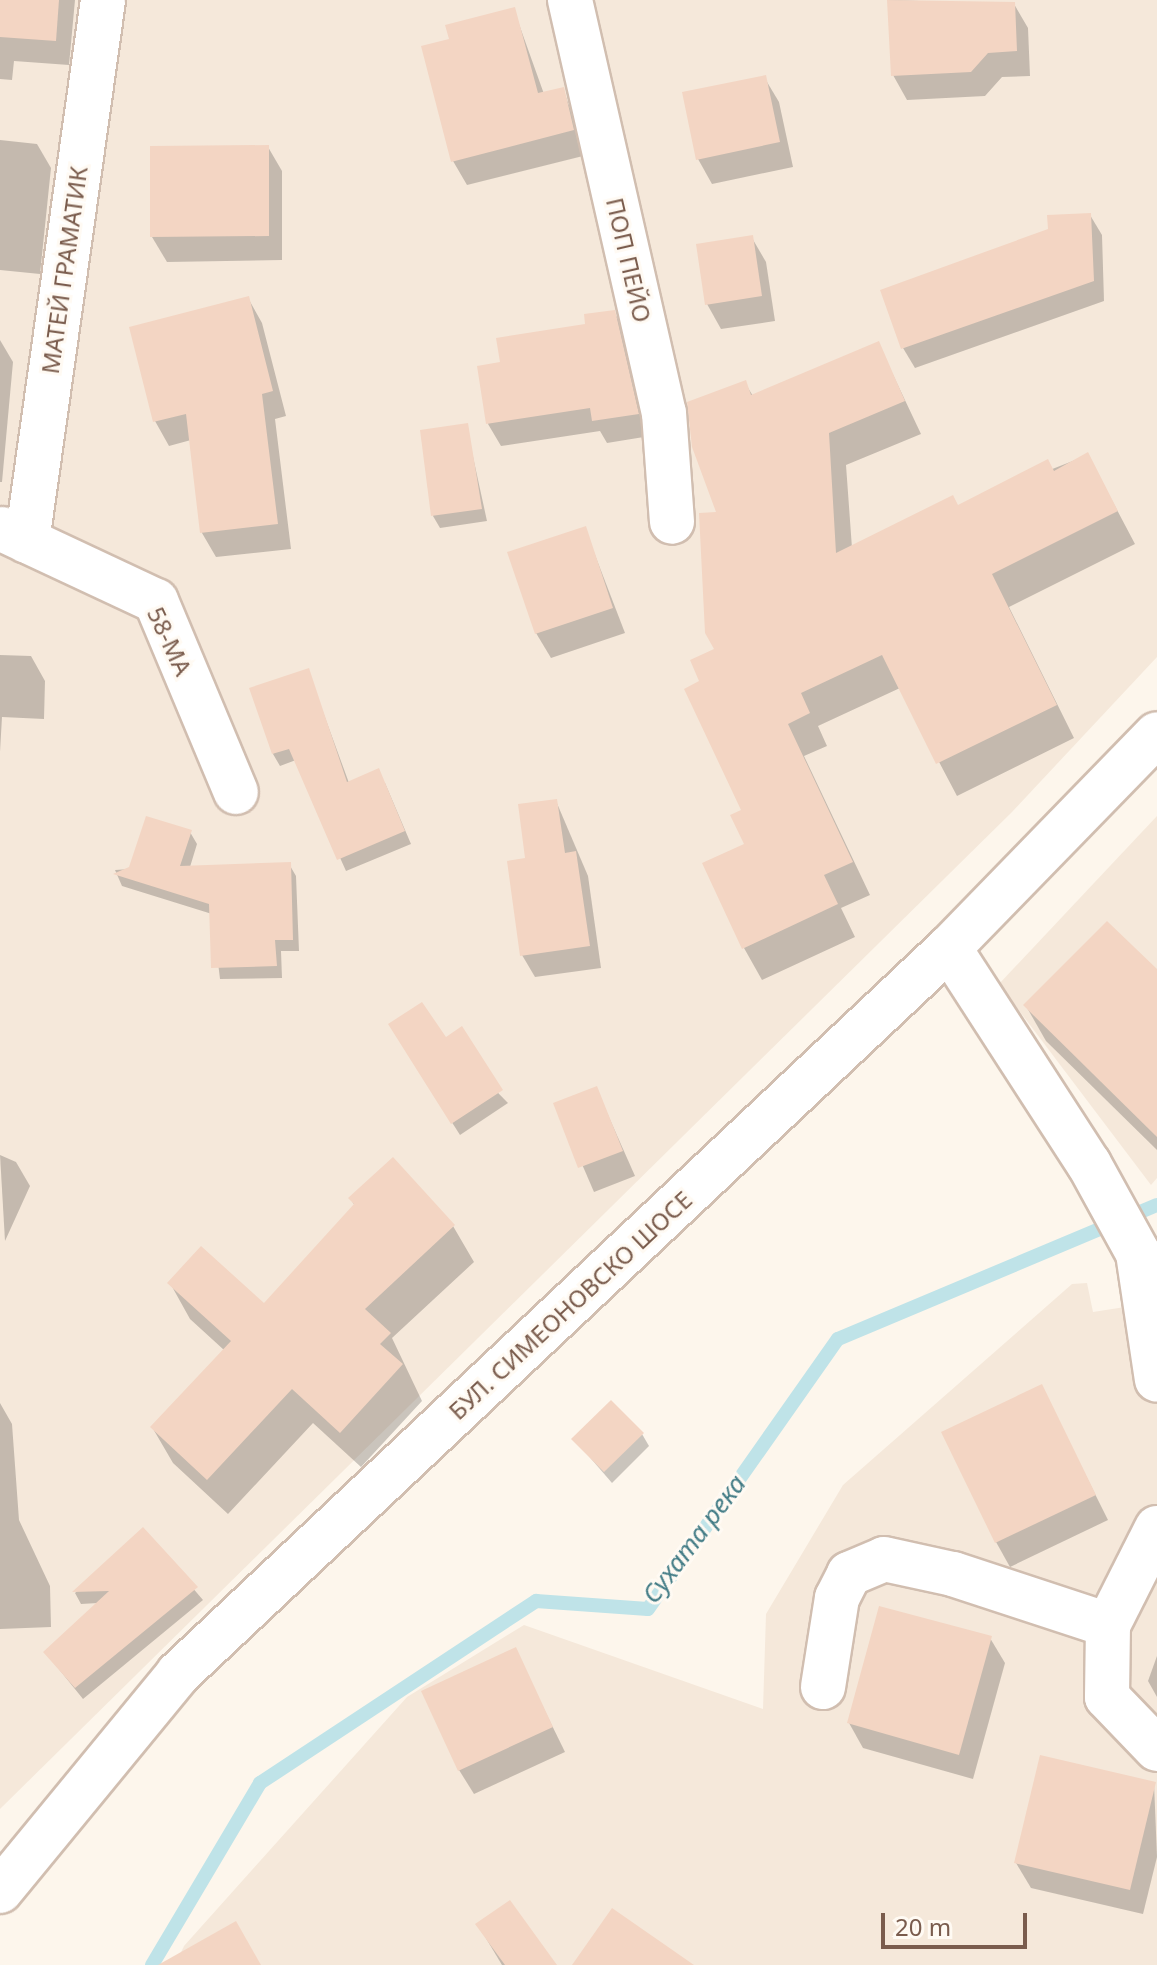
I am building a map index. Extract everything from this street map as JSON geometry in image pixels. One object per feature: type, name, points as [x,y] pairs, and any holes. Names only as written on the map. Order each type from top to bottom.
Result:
[{"type":"street","name":"МАТЕЙ ГРАМАТИК","points":[[14,534],[103,0]]},
{"type":"street","name":"ПОП ПЕЙО","points":[[570,0],[664,413],[672,522]]},
{"type":"street","name":"58-МА","points":[[14,534],[156,601],[236,792]]},
{"type":"street","name":"БУЛ. СИМЕОНОВСКО ШОСЕ","points":[[0,1891],[178,1674],[949,948],[1157,734]]},
{"type":"street","points":[[949,948],[1089,1164],[1138,1253],[1157,1380]]},
{"type":"street","points":[[1157,1528],[1108,1625],[1107,1697],[1157,1749]]},
{"type":"street","points":[[823,1687],[837,1598],[849,1574],[884,1559],[953,1574],[1108,1625]]},
{"type":"shaded area","points":[[0,0],[1157,0],[1157,657],[1012,812],[0,1809]]},
{"type":"shaded area","points":[[1157,816],[1157,1178],[1151,1185],[999,984]]},
{"type":"shaded area","points":[[1087,1283],[1093,1312],[1157,1302],[1157,1965],[175,1965],[184,1946],[407,1697],[524,1625],[763,1709],[766,1614],[843,1485],[1072,1284]]},
{"type":"building","points":[[0,0],[59,0],[56,41],[0,37]]},
{"type":"building","points":[[887,0],[1015,2],[1017,51],[988,53],[971,72],[891,76]]},
{"type":"building","points":[[515,7],[538,93],[564,87],[574,130],[451,162],[421,46],[449,39],[445,25]]},
{"type":"building","points":[[766,75],[780,142],[696,160],[682,92]]},
{"type":"building","points":[[269,145],[269,236],[150,237],[150,146]]},
{"type":"building","points":[[1091,213],[1094,281],[901,349],[880,290],[1048,229],[1047,215]]},
{"type":"building","points":[[753,235],[762,296],[705,305],[696,244]]},
{"type":"building","points":[[249,296],[273,391],[262,394],[278,524],[200,533],[186,414],[153,422],[129,327]]},
{"type":"building","points":[[615,310],[639,414],[592,421],[590,408],[486,424],[477,366],[500,362],[496,338],[585,324],[584,314]]},
{"type":"building","points":[[879,341],[905,401],[829,433],[836,553],[953,495],[958,505],[1048,459],[1054,471],[1088,452],[1118,511],[992,574],[1057,705],[936,764],[882,655],[801,693],[810,713],[788,724],[853,862],[824,875],[838,904],[742,949],[702,863],[744,844],[730,815],[741,810],[684,689],[699,681],[690,660],[714,649],[705,633],[699,513],[716,512],[692,447],[687,402],[746,380],[751,395]]},
{"type":"building","points":[[468,423],[482,509],[431,516],[420,430]]},
{"type":"building","points":[[586,526],[613,608],[535,634],[507,552]]},
{"type":"building","points":[[309,668],[347,782],[379,768],[405,831],[337,860],[289,749],[272,754],[249,688]]},
{"type":"building","points":[[557,799],[565,853],[576,851],[590,946],[520,956],[507,861],[525,858],[518,804]]},
{"type":"building","points":[[146,816],[192,830],[180,866],[291,862],[293,940],[275,940],[277,966],[211,968],[209,904],[113,874],[129,867]]},
{"type":"building","points":[[1107,921],[1157,969],[1157,1137],[1023,1005]]},
{"type":"building","points":[[422,1002],[446,1037],[462,1026],[503,1090],[451,1124],[388,1024]]},
{"type":"building","points":[[597,1086],[623,1151],[578,1168],[553,1103]]},
{"type":"building","points":[[393,1157],[455,1225],[365,1309],[391,1333],[380,1344],[403,1364],[340,1433],[292,1389],[207,1480],[150,1427],[231,1341],[167,1283],[201,1246],[264,1303],[354,1204],[348,1198]]},
{"type":"building","points":[[1042,1384],[1096,1495],[995,1543],[941,1432]]},
{"type":"building","points":[[611,1400],[644,1433],[604,1472],[571,1439]]},
{"type":"building","points":[[143,1527],[198,1587],[75,1688],[43,1652],[109,1591],[72,1592]]},
{"type":"building","points":[[879,1606],[992,1636],[959,1755],[847,1723]]},
{"type":"building","points":[[516,1647],[553,1727],[458,1771],[421,1691]]},
{"type":"building","points":[[1040,1755],[1156,1782],[1130,1890],[1014,1863]]},
{"type":"building","points":[[510,1900],[557,1965],[505,1965],[475,1924]]},
{"type":"building","points":[[612,1908],[694,1965],[572,1965]]},
{"type":"building","points":[[236,1921],[261,1965],[158,1965]]},
{"type":"waterway","name":"Сухата река","points":[[152,1965],[260,1783],[536,1601],[648,1609],[838,1339],[1157,1205]]}]
